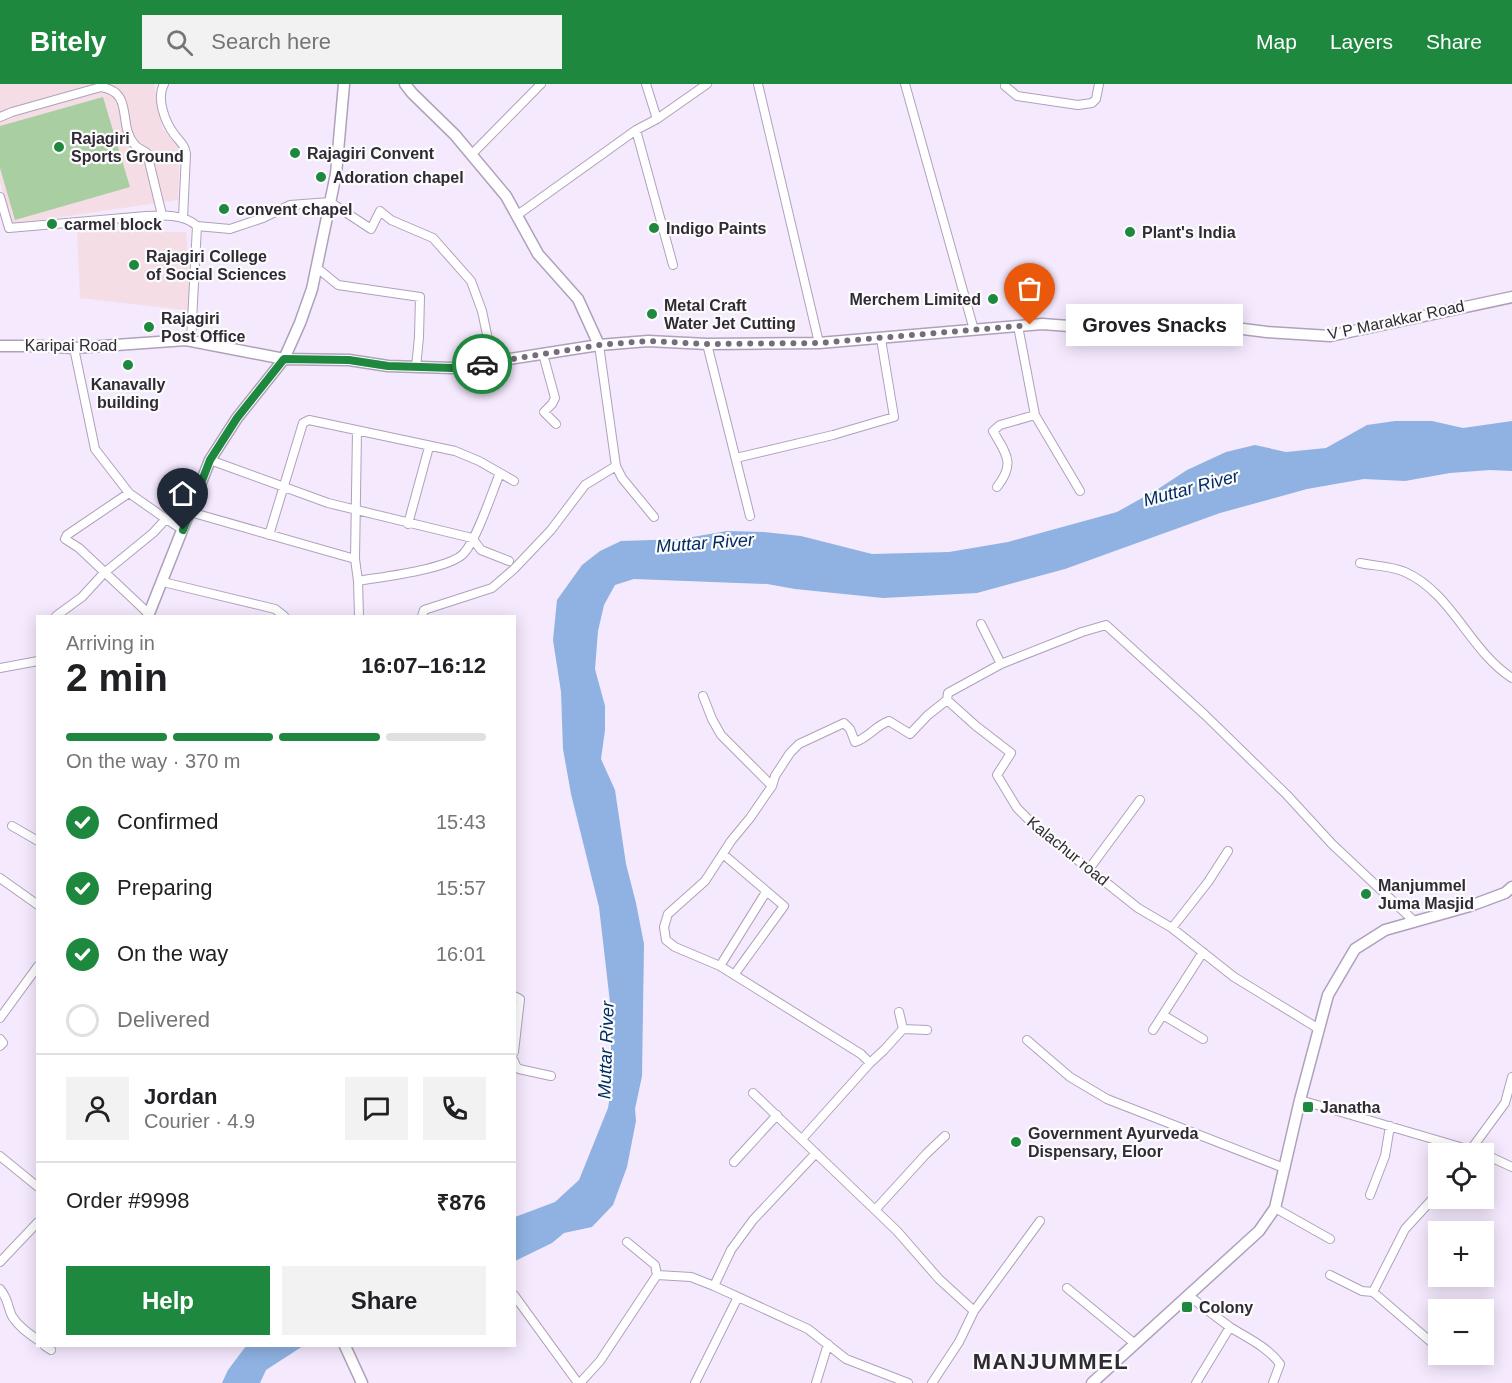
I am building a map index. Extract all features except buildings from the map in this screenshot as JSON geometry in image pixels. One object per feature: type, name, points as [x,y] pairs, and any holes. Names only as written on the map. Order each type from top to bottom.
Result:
[{"type":"street","points":[[164,84],[160,90],[165,117],[174,134],[185,146],[183,218]]},
{"type":"street","points":[[149,615],[210,460],[237,418],[284,359],[312,289],[339,151],[344,84]]},
{"type":"street","points":[[405,84],[455,135],[506,196],[538,254],[578,299],[599,345],[616,466],[622,478],[654,517]]},
{"type":"street","points":[[472,154],[541,84]]},
{"type":"street","points":[[645,84],[657,119]]},
{"type":"street","points":[[516,216],[636,130],[657,119],[706,84]]},
{"type":"street","points":[[758,84],[819,343]]},
{"type":"street","points":[[905,84],[974,330]]},
{"type":"street","points":[[1005,86],[1017,96],[1078,105],[1092,103],[1096,99],[1099,84]]},
{"type":"street","points":[[0,117],[101,87],[109,88],[121,99],[134,144],[147,153],[162,215]]},
{"type":"street","points":[[636,130],[673,265]]},
{"type":"street","points":[[0,197],[9,228],[162,215],[190,219],[197,226],[230,229],[290,205],[330,202],[371,229],[380,211],[391,220],[433,238],[471,281],[482,311],[493,363]]},
{"type":"street","points":[[191,340],[197,226]]},
{"type":"street","points":[[316,267],[338,285],[420,297],[416,367]]},
{"type":"street","name":"V P Marakkar Road","points":[[543,354],[599,345],[648,341],[707,344],[819,343],[1042,324],[1137,331],[1219,326],[1330,336],[1512,297]]},
{"type":"street","points":[[1018,326],[1035,415],[1080,491]]},
{"type":"street","points":[[736,458],[833,435],[894,417],[880,339]]},
{"type":"street","name":"Karipai Road","points":[[0,346],[40,345],[74,348],[191,340],[284,359],[349,360],[388,366],[453,368],[543,354]]},
{"type":"street","points":[[707,344],[750,516]]},
{"type":"street","points":[[74,348],[93,444],[129,493],[183,530]]},
{"type":"street","points":[[543,354],[555,398],[544,411],[556,424]]},
{"type":"street","points":[[998,487],[1007,474],[1008,457],[993,431],[1000,425],[1035,415]]},
{"type":"street","points":[[269,535],[303,423],[309,420],[455,452],[479,461],[514,482]]},
{"type":"street","points":[[357,432],[355,559],[359,615]]},
{"type":"street","points":[[408,524],[429,447]]},
{"type":"street","points":[[210,460],[284,489],[408,524],[472,538],[481,550],[510,561]]},
{"type":"street","points":[[422,615],[424,610],[492,588],[514,570],[551,530],[585,485],[616,466]]},
{"type":"street","points":[[358,581],[453,561],[464,554],[500,473]]},
{"type":"street","points":[[129,493],[67,535],[65,539],[79,548],[148,615]]},
{"type":"street","points":[[190,513],[355,559]]},
{"type":"street","points":[[57,615],[82,597],[104,573],[153,534],[166,519]]},
{"type":"street","points":[[1360,563],[1403,571],[1422,581],[1439,595],[1466,632],[1512,678]]},
{"type":"street","points":[[163,582],[275,609],[283,615]]},
{"type":"street","points":[[981,624],[1001,664]]},
{"type":"street","points":[[870,1063],[861,1054],[720,966],[675,947],[666,940],[664,927],[668,914],[705,881],[731,841],[772,786],[775,776],[790,753],[799,744],[844,723],[850,729],[855,742],[864,739],[879,724],[889,721],[910,734],[947,700],[948,693],[1001,664],[1106,625],[1253,761],[1332,844],[1415,922]]},
{"type":"street","points":[[0,668],[36,661]]},
{"type":"street","points":[[703,696],[721,735],[772,786]]},
{"type":"street","name":"Kalachur road","points":[[947,700],[1011,753],[997,775],[1017,808],[1038,829],[1138,908],[1172,928],[1234,977],[1319,1029]]},
{"type":"street","points":[[1089,869],[1140,801]]},
{"type":"street","points":[[12,826],[36,841]]},
{"type":"street","points":[[1172,928],[1208,882],[1228,851]]},
{"type":"street","points":[[723,854],[784,906],[734,975]]},
{"type":"street","points":[[0,878],[36,904]]},
{"type":"street","points":[[1092,1383],[1259,1231],[1275,1208],[1300,1100],[1328,995],[1355,949],[1385,930],[1470,906],[1505,893],[1512,886]]},
{"type":"street","points":[[720,966],[766,892]]},
{"type":"street","points":[[1153,1030],[1203,952]]},
{"type":"street","points":[[0,1018],[36,969]]},
{"type":"street","points":[[516,997],[520,999],[516,1034]]},
{"type":"street","points":[[899,1012],[903,1029]]},
{"type":"street","points":[[1163,1015],[1203,1039]]},
{"type":"street","points":[[802,1139],[903,1029]]},
{"type":"street","points":[[903,1029],[927,1030]]},
{"type":"street","points":[[0,1039],[3,1043],[0,1046]]},
{"type":"street","points":[[1027,1040],[1070,1077],[1107,1099],[1284,1168]]},
{"type":"street","points":[[516,1066],[519,1069],[551,1076]]},
{"type":"street","points":[[1473,1143],[1505,1103],[1512,1077]]},
{"type":"street","points":[[753,1093],[897,1231],[939,1279],[974,1311]]},
{"type":"street","points":[[1300,1100],[1445,1143]]},
{"type":"street","points":[[734,1162],[777,1115]]},
{"type":"street","points":[[1370,1195],[1385,1156],[1390,1126]]},
{"type":"street","points":[[875,1210],[945,1136]]},
{"type":"street","points":[[714,1286],[731,1250],[753,1220],[816,1153]]},
{"type":"street","points":[[0,1156],[36,1185]]},
{"type":"street","points":[[1494,1159],[1512,1167]]},
{"type":"street","points":[[1373,1292],[1405,1229],[1428,1204]]},
{"type":"street","points":[[1275,1208],[1330,1239]]},
{"type":"street","points":[[937,1382],[974,1311],[1040,1221]]},
{"type":"street","points":[[0,1262],[36,1224]]},
{"type":"street","points":[[516,1298],[579,1383],[600,1361],[657,1275],[655,1265],[627,1242]]},
{"type":"street","points":[[657,1275],[691,1277],[714,1286],[808,1329],[846,1359],[908,1383]]},
{"type":"street","points":[[1330,1275],[1362,1291],[1373,1292],[1428,1339]]},
{"type":"street","points":[[1067,1288],[1134,1343]]},
{"type":"street","points":[[0,1289],[9,1302],[11,1314],[15,1320],[36,1338]]},
{"type":"street","points":[[1188,1295],[1230,1327],[1264,1348],[1278,1361],[1279,1366],[1273,1383]]},
{"type":"street","points":[[695,1383],[738,1297]]},
{"type":"street","points":[[1196,1383],[1230,1327]]},
{"type":"street","points":[[816,1383],[828,1344]]},
{"type":"street","points":[[345,1347],[362,1383]]},
{"type":"shaded area","points":[[0,84],[154,84],[162,128],[180,150],[178,200],[13,224],[0,183]]},
{"type":"shaded area","name":"Rajagiri College of Social Sciences","points":[[77,231],[186,232],[193,311],[80,298]]},
{"type":"green space","name":"Rajagiri Sports Ground","points":[[103,97],[130,187],[15,220],[0,168],[0,126]]},
{"type":"water","name":"Muttar River","points":[[1395,421],[1432,421],[1463,428],[1512,421],[1512,471],[1450,473],[1405,481],[1364,479],[1307,489],[1220,513],[1065,569],[977,593],[883,598],[767,584],[634,579],[615,585],[604,605],[598,631],[595,669],[605,706],[605,730],[601,759],[615,790],[626,864],[644,944],[642,1076],[635,1109],[636,1121],[627,1167],[613,1205],[592,1227],[564,1233],[552,1243],[516,1261],[516,1217],[555,1202],[579,1180],[608,1108],[611,1090],[611,1011],[599,907],[571,794],[563,749],[561,692],[553,640],[557,600],[582,565],[600,551],[621,541],[681,539],[727,531],[801,536],[872,554],[949,552],[1008,542],[1117,512],[1187,470],[1226,452],[1255,445],[1286,452],[1326,448],[1367,425]]},
{"type":"water","points":[[245,1347],[301,1347],[266,1370],[260,1383],[222,1383],[228,1370]]},
{"type":"way so far","points":[[482,364],[599,345],[648,341],[707,344],[819,343],[1030,325]]},
{"type":"place","name":"Rajagiri Sports Ground","points":[[59,147]]},
{"type":"place","name":"Rajagiri Convent","points":[[295,153]]},
{"type":"place","name":"Adoration chapel","points":[[321,177]]},
{"type":"place","name":"convent chapel","points":[[224,209]]},
{"type":"place","name":"carmel block","points":[[52,224]]},
{"type":"place","name":"Indigo Paints","points":[[654,228]]},
{"type":"place","name":"Plant's India","points":[[1130,232]]},
{"type":"place","name":"Rajagiri College of Social Sciences","points":[[134,265]]},
{"type":"place","name":"Merchem Limited","points":[[993,299]]},
{"type":"place","name":"Metal Craft Water Jet Cutting","points":[[652,314]]},
{"type":"place","name":"Groves Snacks","points":[[1030,325]]},
{"type":"place","name":"Rajagiri Post Office","points":[[149,327]]},
{"type":"place","name":"Kanavally building","points":[[128,365]]},
{"type":"place","name":"Manjummel Juma Masjid","points":[[1366,894]]},
{"type":"place","name":"Janatha","points":[[1308,1107]]},
{"type":"place","name":"Government Ayurveda Dispensary, Eloor","points":[[1016,1142]]},
{"type":"place","name":"Colony","points":[[1187,1307]]},
{"type":"district","name":"MANJUMMEL","points":[[1051,1361]]},
{"type":"route","points":[[183,530],[210,460],[237,418],[284,359],[349,360],[388,366],[453,368],[482,364]]}]
